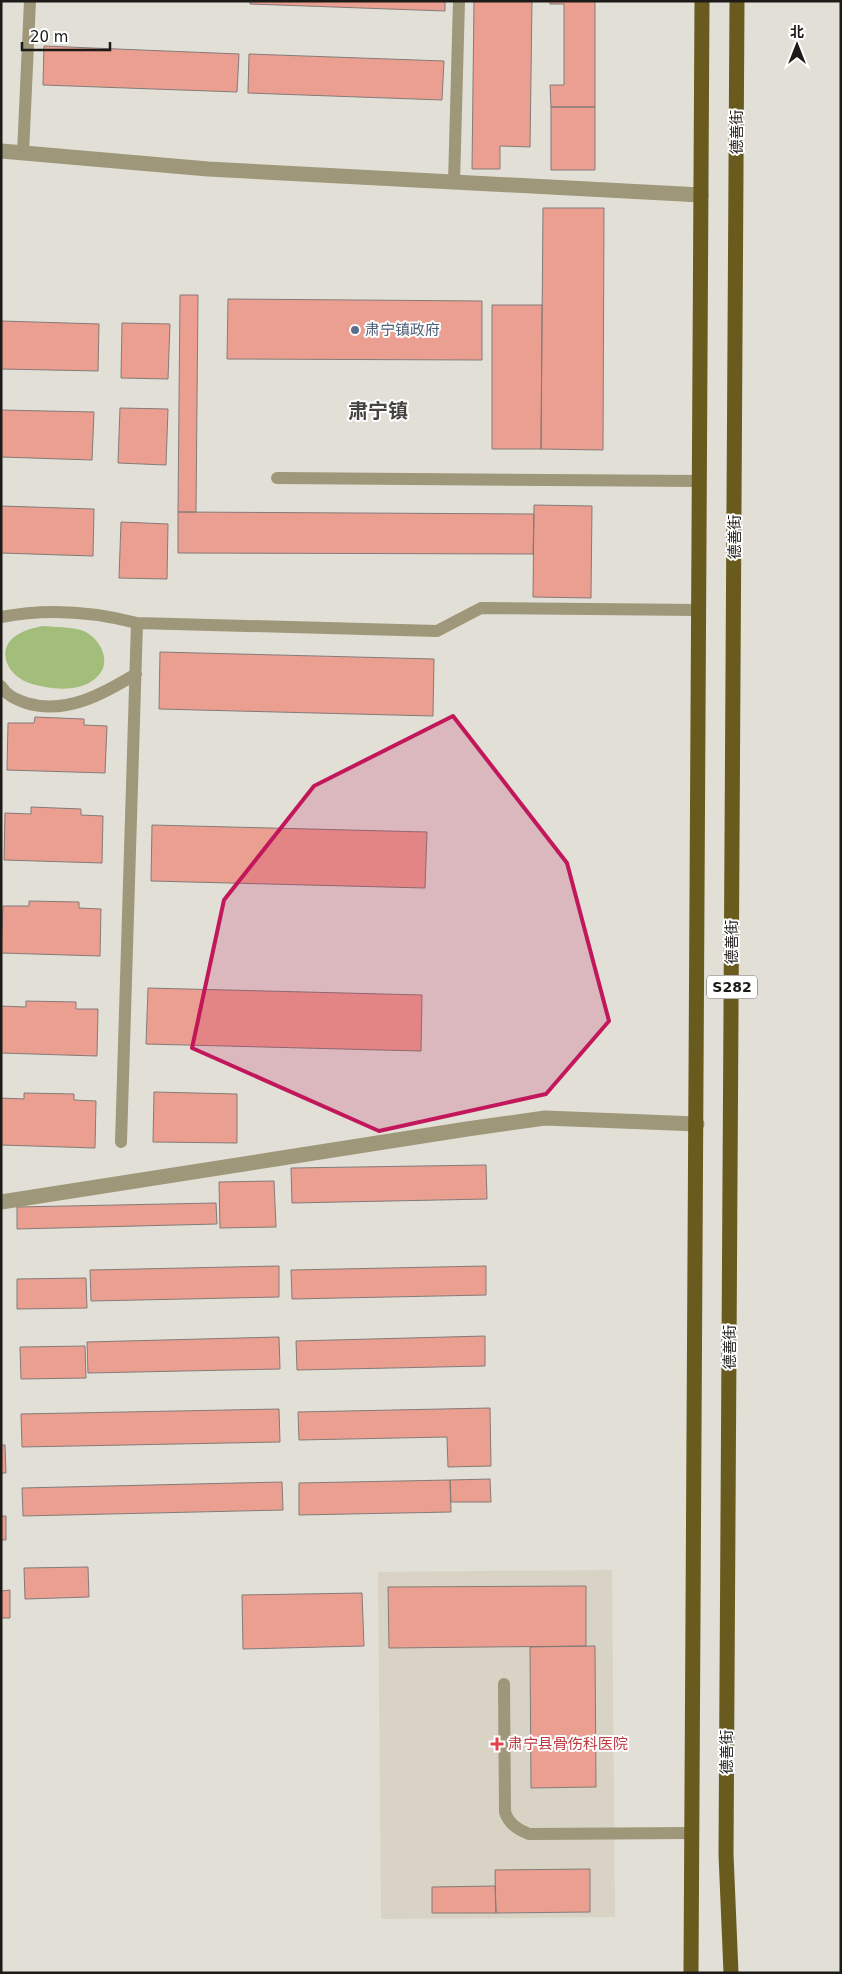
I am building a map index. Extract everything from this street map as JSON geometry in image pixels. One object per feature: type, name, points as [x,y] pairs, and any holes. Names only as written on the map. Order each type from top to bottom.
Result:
[{"type":"main road","name":"S282","points":[[691,1973],[702,1]]},
{"type":"main road","name":"德善街","points":[[731,1973],[726,1845],[737,1]]},
{"type":"street","points":[[1,152],[208,169],[701,195]]},
{"type":"street","points":[[1,1202],[457,1130],[545,1118],[697,1124]]},
{"type":"lane","points":[[23,153],[30,1]]},
{"type":"lane","points":[[454,182],[459,1]]},
{"type":"lane","points":[[277,478],[700,481]]},
{"type":"lane","points":[[1,617],[20,613],[72,611],[105,615],[137,622],[437,631],[481,608],[699,610]]},
{"type":"lane","points":[[122,1142],[137,622]]},
{"type":"lane","points":[[1,686],[5,692],[17,700],[35,705],[63,706],[86,701],[110,690],[136,674]]},
{"type":"lane","points":[[504,1684],[505,1812],[512,1825],[529,1834],[692,1833]]},
{"type":"highlighted area","points":[[453,716],[567,863],[609,1021],[546,1094],[379,1131],[192,1048],[224,900],[314,786]]},
{"type":"shaded area","name":"肃宁县骨伤科医院","points":[[612,1570],[615,1917],[381,1919],[378,1572]]},
{"type":"green space","points":[[43,626],[81,630],[88,633],[98,643],[104,656],[102,670],[98,676],[84,685],[75,688],[57,689],[32,684],[16,675],[6,660],[5,652],[7,645],[23,632]]},
{"type":"building","points":[[250,1],[445,1],[445,11],[250,4]]},
{"type":"building","points":[[474,1],[532,1],[530,147],[500,146],[500,169],[472,169]]},
{"type":"building","points":[[550,1],[595,1],[595,107],[551,107],[550,85],[564,85],[564,4],[550,4]]},
{"type":"building","points":[[44,46],[239,54],[237,92],[43,85]]},
{"type":"building","points":[[249,54],[444,61],[442,100],[248,93]]},
{"type":"building","points":[[551,107],[595,107],[595,170],[551,170]]},
{"type":"building","points":[[543,208],[604,208],[603,450],[541,449]]},
{"type":"building","points":[[180,295],[198,295],[196,512],[178,512]]},
{"type":"building","name":"肃宁镇政府","points":[[228,299],[482,301],[482,360],[227,359]]},
{"type":"building","points":[[492,305],[542,305],[541,449],[492,449]]},
{"type":"building","points":[[1,321],[99,324],[98,371],[1,369]]},
{"type":"building","points":[[122,323],[170,324],[168,379],[121,378]]},
{"type":"building","points":[[120,408],[168,409],[166,465],[118,463]]},
{"type":"building","points":[[1,410],[94,412],[92,460],[1,457]]},
{"type":"building","points":[[534,505],[592,506],[591,598],[533,597]]},
{"type":"building","points":[[1,506],[94,509],[93,556],[1,553]]},
{"type":"building","points":[[178,512],[534,514],[533,554],[178,553]]},
{"type":"building","points":[[121,522],[168,524],[167,579],[119,578]]},
{"type":"building","points":[[160,652],[434,659],[433,716],[159,709]]},
{"type":"building","points":[[35,717],[84,719],[84,725],[107,726],[105,773],[7,770],[8,723],[34,723]]},
{"type":"building","points":[[31,807],[81,809],[81,815],[103,816],[102,863],[4,860],[5,813],[31,814]]},
{"type":"building","points":[[152,825],[427,832],[425,888],[151,881]]},
{"type":"building","points":[[29,901],[79,902],[79,908],[101,909],[100,956],[1,953],[3,906],[29,906]]},
{"type":"building","points":[[148,988],[422,995],[421,1051],[146,1044]]},
{"type":"building","points":[[26,1001],[76,1002],[76,1009],[98,1009],[97,1056],[1,1053],[1,1006],[26,1007]]},
{"type":"building","points":[[154,1092],[237,1094],[237,1143],[153,1142]]},
{"type":"building","points":[[24,1093],[74,1094],[74,1100],[96,1101],[95,1148],[1,1145],[1,1098],[24,1099]]},
{"type":"building","points":[[486,1165],[487,1199],[292,1203],[291,1168]]},
{"type":"building","points":[[274,1181],[276,1227],[220,1228],[219,1182]]},
{"type":"building","points":[[216,1203],[217,1224],[17,1229],[17,1207]]},
{"type":"building","points":[[279,1266],[279,1297],[91,1301],[90,1270]]},
{"type":"building","points":[[486,1266],[486,1295],[292,1299],[291,1270]]},
{"type":"building","points":[[86,1278],[87,1308],[17,1309],[17,1279]]},
{"type":"building","points":[[485,1336],[485,1366],[297,1370],[296,1341]]},
{"type":"building","points":[[279,1337],[280,1369],[88,1373],[87,1342]]},
{"type":"building","points":[[85,1346],[86,1378],[21,1379],[20,1347]]},
{"type":"building","points":[[490,1408],[491,1466],[448,1467],[447,1437],[299,1440],[298,1412]]},
{"type":"building","points":[[279,1409],[280,1442],[22,1447],[21,1414]]},
{"type":"building","points":[[1,1445],[5,1445],[6,1473],[1,1473]]},
{"type":"building","points":[[490,1479],[491,1502],[451,1502],[450,1480]]},
{"type":"building","points":[[450,1480],[451,1512],[299,1515],[299,1483]]},
{"type":"building","points":[[282,1482],[283,1510],[23,1516],[22,1488]]},
{"type":"building","points":[[1,1516],[6,1516],[6,1540],[1,1540]]},
{"type":"building","points":[[88,1567],[89,1597],[25,1599],[24,1568]]},
{"type":"building","points":[[586,1586],[586,1646],[389,1648],[388,1587]]},
{"type":"building","points":[[10,1590],[10,1618],[1,1618],[1,1591]]},
{"type":"building","points":[[362,1593],[364,1646],[243,1649],[242,1595]]},
{"type":"building","points":[[595,1646],[596,1787],[531,1788],[530,1647]]},
{"type":"building","points":[[590,1869],[590,1912],[496,1913],[495,1870]]},
{"type":"building","points":[[495,1886],[496,1913],[432,1913],[432,1887]]},
{"type":"place","name":"肃宁镇政府","points":[[355,330]]},
{"type":"place","name":"肃宁县骨伤科医院","points":[[497,1744]]},
{"type":"district","name":"肃宁镇","points":[[378,411]]}]
